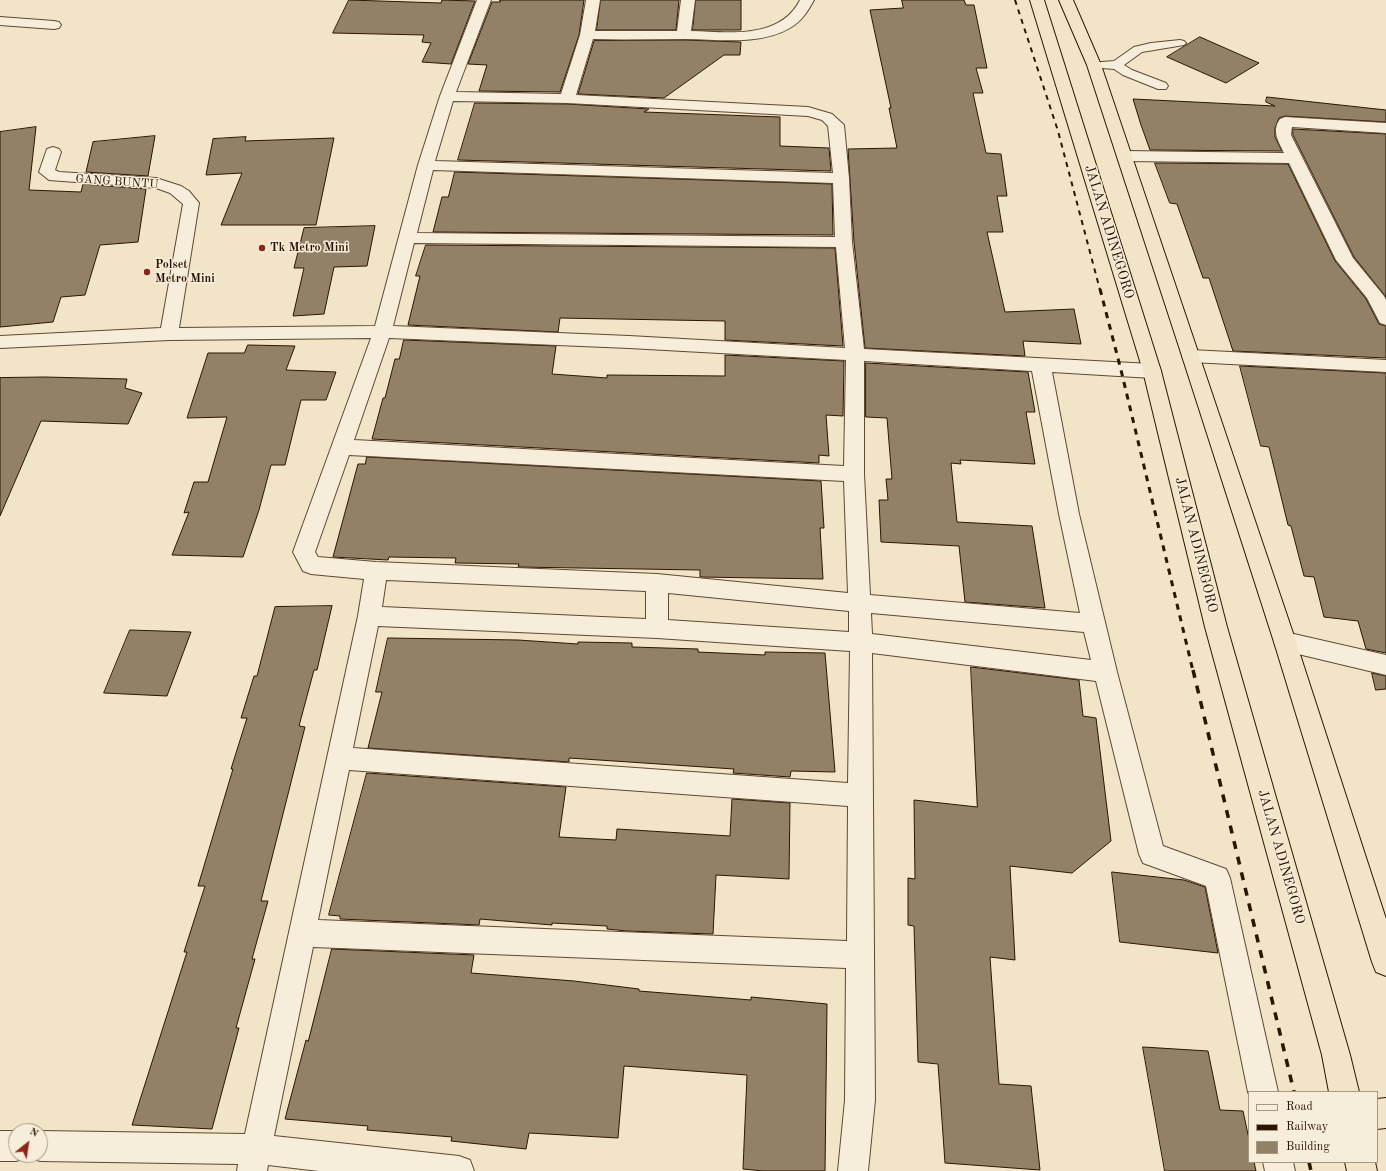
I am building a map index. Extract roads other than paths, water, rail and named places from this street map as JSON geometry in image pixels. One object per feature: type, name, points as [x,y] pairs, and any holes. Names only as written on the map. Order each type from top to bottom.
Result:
[{"type":"highway","name":"JALAN ADINEGORO","points":[[1037,0],[1152,372],[1216,627],[1336,1055],[1344,1091]]},
{"type":"highway","points":[[1066,0],[1094,65],[1192,356],[1285,642],[1386,962]]},
{"type":"street","points":[[484,0],[447,96],[426,165],[382,332],[304,552],[311,565],[376,572],[657,583],[949,612],[1095,623]]},
{"type":"street","points":[[568,99],[587,35],[594,0]]},
{"type":"street","points":[[683,35],[688,0]]},
{"type":"street","points":[[587,35],[756,35],[783,26],[796,17],[807,0]]},
{"type":"street","points":[[0,21],[54,25]]},
{"type":"street","points":[[447,96],[568,99],[808,112],[827,117],[836,125],[841,178],[844,242],[855,356],[854,474],[858,603],[861,642],[860,1100],[853,1171]]},
{"type":"street","points":[[1386,128],[1285,122],[1283,135],[1345,260],[1375,296],[1386,318]]},
{"type":"street","name":"GANG BUNTU","points":[[54,152],[47,172],[55,177],[156,183],[173,187],[183,194],[191,203],[169,334]]},
{"type":"street","points":[[1125,156],[1295,158]]},
{"type":"street","points":[[426,165],[841,178]]},
{"type":"street","points":[[407,238],[844,242]]},
{"type":"street","points":[[0,342],[169,334],[382,332],[629,342],[1152,372]]},
{"type":"street","points":[[1192,356],[1386,366]]},
{"type":"street","points":[[1040,366],[1069,514],[1105,672],[1152,854],[1217,878],[1263,1091]]},
{"type":"street","points":[[342,447],[854,474]]},
{"type":"street","points":[[254,1160],[369,616],[376,572]]},
{"type":"street","points":[[657,583],[657,629]]},
{"type":"street","points":[[369,616],[657,629],[861,642],[1105,672]]},
{"type":"street","points":[[1285,642],[1386,665]]},
{"type":"street","points":[[339,758],[861,795]]},
{"type":"street","points":[[302,934],[861,955]]},
{"type":"street","points":[[48,1147],[254,1160],[459,1171]]},
{"type":"lane","points":[[1117,65],[1138,50],[1151,46],[1180,43]]},
{"type":"lane","points":[[1094,65],[1117,65],[1134,76],[1155,82],[1162,86]]},
{"type":"railway","points":[[1015,0],[1058,131],[1100,290]]},
{"type":"railway","points":[[1100,289],[1121,370],[1193,671]]},
{"type":"railway","points":[[1193,670],[1294,1091]]},
{"type":"railway","points":[[1309,1163],[1311,1171]]},
{"type":"place","name":"Tk Metro Mini","points":[[262,248]]},
{"type":"place","name":"Polset Metro Mini","points":[[147,272]]}]
